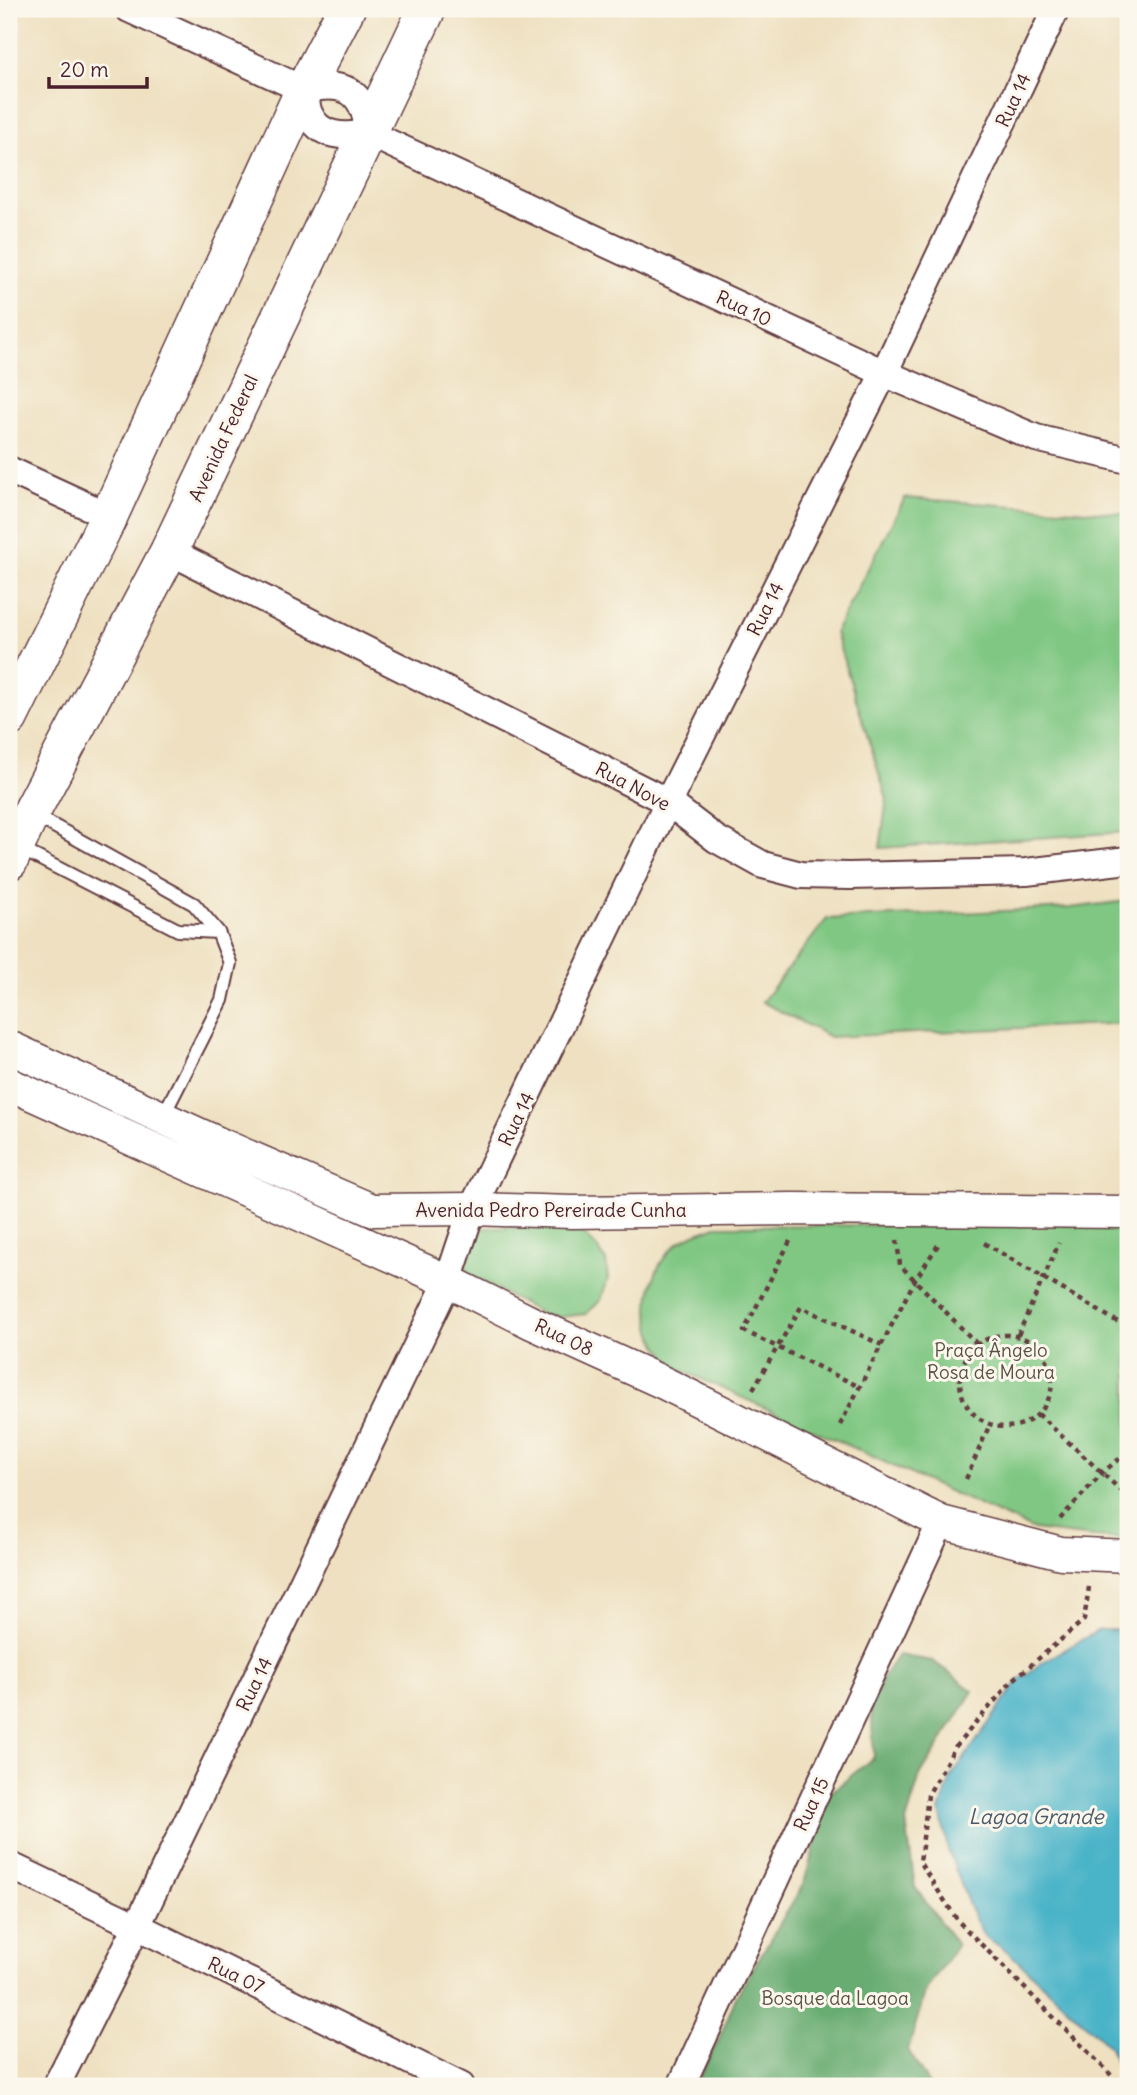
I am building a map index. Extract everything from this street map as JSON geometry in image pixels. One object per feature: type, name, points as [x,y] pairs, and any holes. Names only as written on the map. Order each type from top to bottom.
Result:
[{"type":"main road","points":[[9,718],[108,516],[304,90],[346,9]]},
{"type":"main road","name":"Avenida Federal","points":[[12,854],[169,551],[427,9]]},
{"type":"street","points":[[128,9],[304,90],[322,86],[339,87],[351,92],[361,102],[367,114],[368,133]]},
{"type":"street","name":"Rua 14","points":[[56,2086],[137,1926],[448,1280],[472,1209],[668,802],[884,373],[1056,9]]},
{"type":"street","name":"Rua 10","points":[[304,90],[309,113],[320,129],[334,135],[368,133],[884,373],[1036,438],[1128,460]]},
{"type":"street","points":[[9,470],[108,516]]},
{"type":"street","name":"Rua Nove","points":[[169,551],[668,802],[716,839],[763,864],[801,875],[849,876],[1026,872],[1128,860]]},
{"type":"street","name":"Avenida Pedro Pereirade Cunha","points":[[9,1048],[372,1210],[572,1212],[793,1209],[1128,1212]]},
{"type":"street","name":"Rua 08","points":[[9,1084],[448,1280],[664,1383],[941,1522],[1062,1553],[1128,1556]]},
{"type":"street","name":"Rua 15","points":[[681,2086],[941,1522]]},
{"type":"street","name":"Rua 07","points":[[9,1865],[461,2086]]},
{"type":"lane","points":[[31,813],[194,904],[218,932],[230,963],[222,1000],[162,1118]]},
{"type":"lane","points":[[12,854],[178,930],[218,932]]},
{"type":"path","points":[[793,1209],[792,1237],[744,1331],[860,1387]]},
{"type":"path","points":[[896,1235],[900,1265],[977,1344]]},
{"type":"path","points":[[840,1425],[915,1280],[944,1235]]},
{"type":"path","points":[[1018,1335],[1063,1236]]},
{"type":"path","points":[[981,1241],[1128,1328]]},
{"type":"path","points":[[753,1389],[801,1307],[882,1345]]},
{"type":"path","points":[[994,1335],[1018,1335],[1032,1342],[1044,1353],[1053,1381],[1050,1397],[1032,1420],[1015,1427],[999,1427],[985,1423],[971,1413],[960,1391],[959,1375],[966,1356],[977,1344],[994,1335]]},
{"type":"path","points":[[1038,1414],[1128,1497]]},
{"type":"path","points":[[966,1479],[990,1424]]},
{"type":"path","points":[[1059,1520],[1103,1472],[1128,1452]]},
{"type":"path","points":[[1094,1555],[1084,1620],[1012,1682],[954,1747],[928,1795],[920,1863],[958,1921],[1122,2086]]},
{"type":"green space","points":[[905,498],[1128,514],[1128,832],[880,848],[887,799],[835,632]]},
{"type":"green space","points":[[1128,901],[1128,1023],[830,1037],[762,1002],[827,919],[1070,908]]},
{"type":"green space","name":"Praça Ângelo Rosa de Moura","points":[[1128,1224],[1128,1539],[1034,1530],[677,1368],[659,1346],[652,1330],[649,1300],[657,1270],[665,1257],[674,1246],[686,1238],[716,1226]]},
{"type":"green space","points":[[499,1227],[580,1230],[606,1261],[608,1279],[601,1300],[586,1314],[559,1317],[542,1314],[468,1274],[465,1248],[470,1237],[482,1229]]},
{"type":"green space","name":"Bosque da Lagoa","points":[[898,1655],[933,1661],[973,1691],[920,1776],[906,1822],[915,1887],[957,1945],[926,1990],[908,2050],[930,2086],[695,2086],[719,2039],[736,1997],[804,1883],[818,1834],[817,1804],[874,1757],[871,1707],[883,1677]]},
{"type":"water","name":"Lagoa Grande","points":[[1099,1630],[1128,1630],[1128,2071],[1116,2065],[1110,2047],[1007,1951],[984,1936],[970,1908],[948,1850],[940,1811],[951,1777],[1019,1680],[1043,1662]]}]
